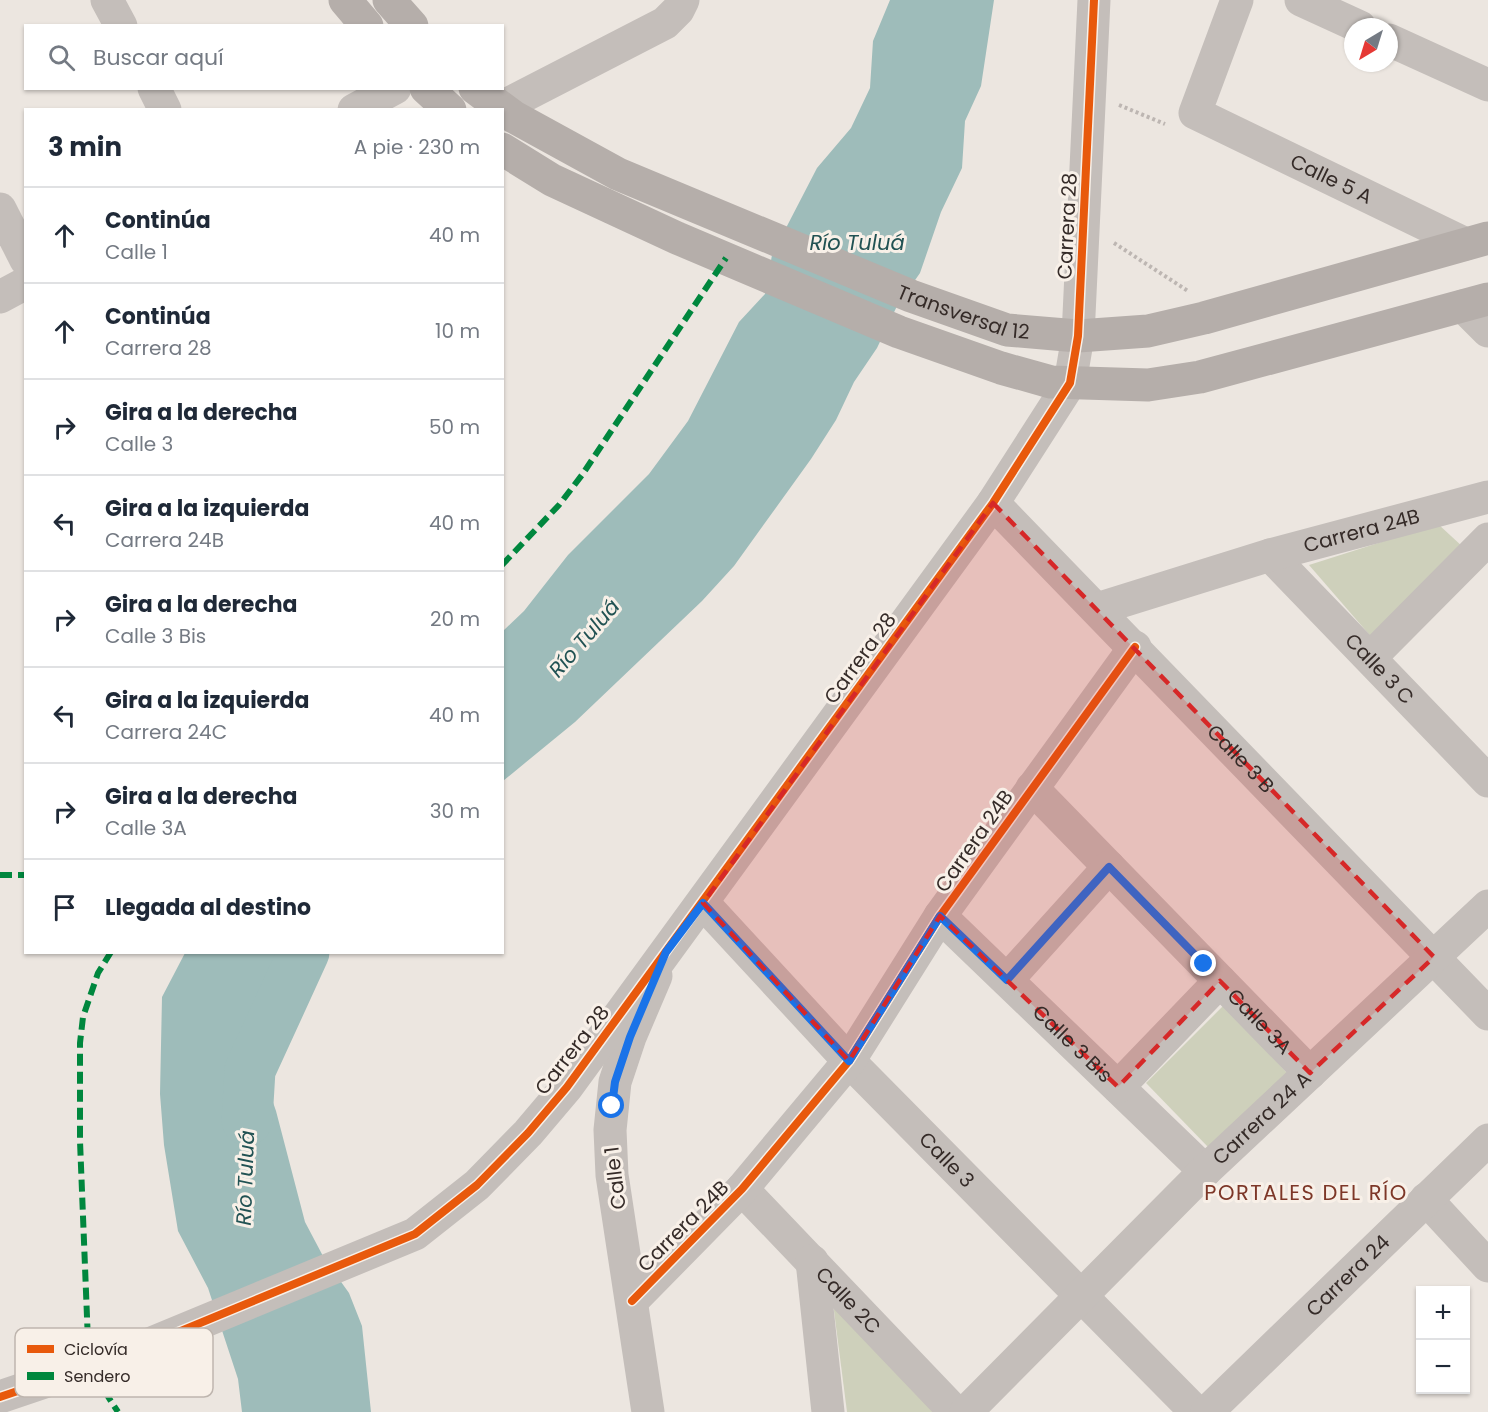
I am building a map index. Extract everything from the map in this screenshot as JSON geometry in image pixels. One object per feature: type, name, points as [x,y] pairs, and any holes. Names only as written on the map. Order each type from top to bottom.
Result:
[{"type":"main road","points":[[345,0],[365,24]]},
{"type":"main road","points":[[388,0],[410,24]]},
{"type":"main road","points":[[428,90],[448,108]]},
{"type":"main road","name":"Transversal 12","points":[[478,90],[502,107]]},
{"type":"main road","name":"Transversal 12","points":[[504,108],[564,146],[618,174],[910,296],[1007,330],[1078,336],[1148,331],[1477,241]]},
{"type":"main road","name":"Transversal 12","points":[[504,150],[552,180],[601,204],[899,332],[1001,368],[1051,382],[1148,386],[1200,377],[1475,303]]},
{"type":"street","points":[[107,0],[120,24]]},
{"type":"street","points":[[502,107],[665,23],[678,10],[683,0]]},
{"type":"street","name":"Carrera 28","points":[[190,1328],[415,1234],[477,1185],[528,1133],[567,1087],[703,903],[993,503],[1070,383],[1078,336],[1094,0]]},
{"type":"street","points":[[1181,119],[1237,0]]},
{"type":"street","points":[[1301,0],[1344,20]]},
{"type":"street","points":[[1398,44],[1488,85]]},
{"type":"street","points":[[155,90],[164,108]]},
{"type":"street","points":[[358,108],[391,90]]},
{"type":"street","name":"Calle 5 A","points":[[1181,119],[1477,241]]},
{"type":"street","points":[[0,209],[24,256]]},
{"type":"street","points":[[0,297],[24,284]]},
{"type":"street","points":[[1475,303],[1488,331]]},
{"type":"street","name":"Carrera 24B","points":[[1097,609],[1270,555],[1488,497]]},
{"type":"street","name":"Calle 3 B","points":[[993,503],[1135,647],[1488,1014]]},
{"type":"street","points":[[1370,658],[1485,548],[1441,510]]},
{"type":"street","name":"Calle 3 C","points":[[1270,555],[1485,773]]},
{"type":"street","name":"Carrera 24B","points":[[632,1301],[742,1189],[849,1061],[940,916],[1135,647]]},
{"type":"street","name":"Calle 3A","points":[[1032,788],[1310,1072]]},
{"type":"street","points":[[1007,980],[1109,867]]},
{"type":"street","name":"Calle 3","points":[[703,903],[849,1061],[1196,1412]]},
{"type":"street","name":"Carrera 24 A","points":[[966,1412],[1205,1171],[1488,906]]},
{"type":"street","name":"Calle 3 Bis","points":[[940,916],[1205,1171]]},
{"type":"street","name":"Calle 1","points":[[648,1412],[612,1176],[610,1130],[615,1082],[630,1037],[666,952]]},
{"type":"street","points":[[1118,1087],[1220,981]]},
{"type":"street","name":"Carrera 24","points":[[1207,1412],[1488,1140]]},
{"type":"street","name":"Calle 2C","points":[[742,1189],[955,1412]]},
{"type":"street","points":[[1426,1199],[1488,1266]]},
{"type":"street","points":[[812,1261],[828,1412]]},
{"type":"street","name":"Carrera 28","points":[[0,1397],[15,1392]]},
{"type":"path","points":[[1090,93],[1181,119]]},
{"type":"path","points":[[1084,226],[1166,275],[1216,314]]},
{"type":"highlighted area","points":[[993,503],[1434,957],[1310,1073],[1220,981],[1118,1087],[940,916],[849,1061],[703,903]]},
{"type":"green space","points":[[1438,524],[1464,548],[1374,640],[1309,565]]},
{"type":"green space","points":[[1224,1005],[1288,1074],[1209,1148],[1146,1083]]},
{"type":"green space","points":[[833,1303],[936,1412],[847,1412]]},
{"type":"water","name":"Río Tuluá","points":[[890,0],[994,0],[981,86],[965,121],[962,168],[941,212],[920,273],[897,306],[877,348],[854,382],[836,420],[811,459],[734,566],[702,601],[575,722],[504,780],[504,630],[524,611],[568,555],[649,474],[688,421],[739,322],[765,294],[772,255],[817,168],[851,128],[870,88],[873,41]]},
{"type":"water","name":"Río Tuluá","points":[[184,954],[317,954],[258,1032],[258,1059],[276,1111],[305,1222],[324,1258],[349,1293],[362,1326],[371,1412],[242,1412],[238,1379],[208,1288],[178,1231],[164,1145],[160,1094],[162,997]]},
{"type":"waterway","name":"Río Tuluá","points":[[247,1120],[250,1070],[303,954]]},
{"type":"marked path","points":[[504,563],[559,505],[582,475],[726,258]]},
{"type":"marked path","points":[[0,875],[24,875]]},
{"type":"marked path","points":[[87,1328],[80,1141],[80,1043],[83,1017],[98,973],[110,954]]},
{"type":"marked path","points":[[108,1397],[118,1412]]},
{"type":"cycle path","points":[[188,1328],[415,1234],[477,1185],[528,1133],[567,1087],[993,503],[1070,383],[1078,336],[1094,0]]},
{"type":"cycle path","points":[[632,1301],[742,1189],[849,1061],[940,916],[1135,647]]},
{"type":"cycle path","points":[[0,1397],[15,1392]]},
{"type":"district","name":"PORTALES DEL RÍO","points":[[1306,1192]]},
{"type":"route","points":[[612,1106],[615,1082],[630,1037],[666,952],[703,903],[849,1061],[940,916],[1007,980],[1109,867],[1204,964]]}]
